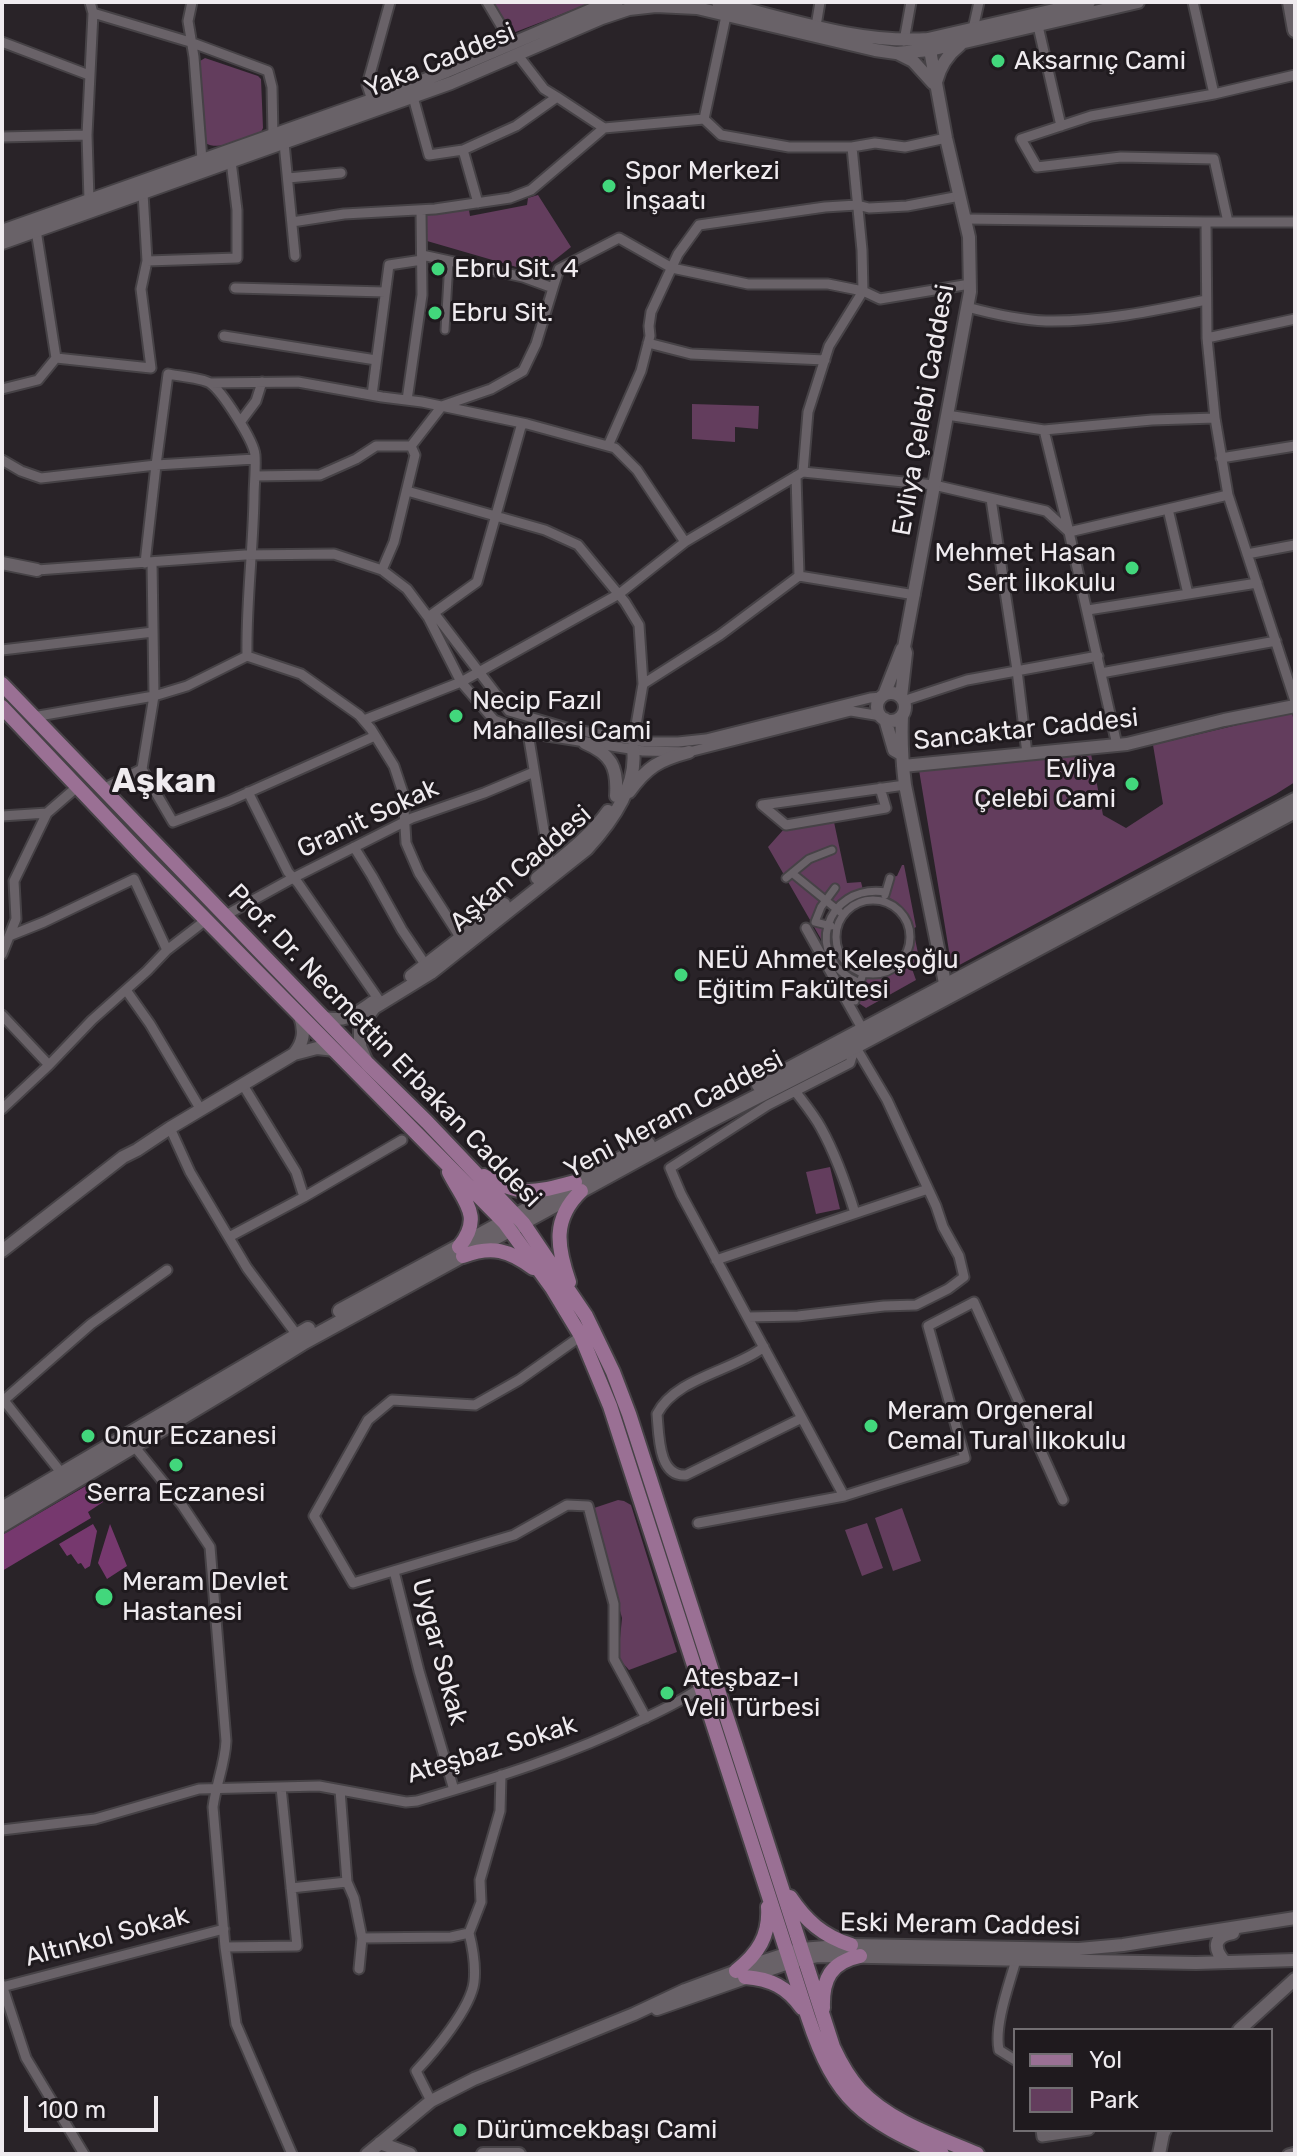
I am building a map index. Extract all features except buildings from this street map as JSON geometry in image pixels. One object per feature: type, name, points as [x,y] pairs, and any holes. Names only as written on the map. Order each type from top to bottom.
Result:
[{"type":"main road","points":[[1290,2],[1295,30]]},
{"type":"main road","name":"Prof. Dr. Necmettin Erbakan Caddesi","points":[[2,684],[472,1169],[574,1297],[613,1372],[629,1414],[796,1955],[827,2032],[849,2076],[876,2104],[893,2116],[977,2154]]},
{"type":"main road","name":"Prof. Dr. Necmettin Erbakan Caddesi","points":[[5,714],[444,1161],[514,1223],[542,1275],[581,1336],[610,1406],[700,1688],[774,1886]]},
{"type":"main road","name":"Yeni Meram Caddesi","points":[[2,1525],[304,1342],[461,1252],[1295,800]]},
{"type":"main road","name":"Yeni Meram Caddesi","points":[[852,1042],[863,1030],[947,991],[1295,811]]},
{"type":"main road","points":[[444,1161],[471,1213],[471,1230],[461,1252],[505,1252],[542,1275]]},
{"type":"main road","points":[[472,1169],[507,1187],[525,1191],[578,1187],[565,1213],[558,1239],[574,1297]]},
{"type":"main road","name":"Yeni Meram Caddesi","points":[[2,1509],[297,1335],[461,1252]]},
{"type":"main road","points":[[774,1886],[812,1925],[856,1950],[836,1965],[827,1979],[822,1998],[827,2032]]},
{"type":"main road","points":[[774,1886],[766,1934],[741,1974],[765,1979],[786,1989],[808,2017]]},
{"type":"main road","name":"Prof. Dr. Necmettin Erbakan Caddesi","points":[[796,1955],[808,2017],[834,2080],[857,2106],[882,2125],[942,2154]]},
{"type":"street","points":[[89,200],[87,135],[93,13],[90,2]]},
{"type":"street","points":[[192,2],[188,21],[202,160]]},
{"type":"street","points":[[372,100],[367,85],[390,2]]},
{"type":"street","points":[[487,2],[544,89],[604,128]]},
{"type":"street","name":"Yaka Caddesi","points":[[2,231],[202,160],[279,139],[451,83],[598,7],[617,2]]},
{"type":"street","points":[[816,26],[820,2]]},
{"type":"street","points":[[904,41],[911,2]]},
{"type":"street","points":[[973,29],[979,2]]},
{"type":"street","name":"Yaka Caddesi","points":[[725,6],[875,50],[896,53],[1057,6],[1089,2]]},
{"type":"street","name":"Yaka Caddesi","points":[[2,243],[231,161],[372,100],[629,9],[725,6],[877,39],[929,44],[965,42],[1138,2]]},
{"type":"street","points":[[1193,2],[1214,94]]},
{"type":"street","points":[[704,119],[725,6]]},
{"type":"street","points":[[93,13],[190,42],[268,71],[288,178],[295,256]]},
{"type":"street","points":[[1038,26],[1061,126]]},
{"type":"street","points":[[2,42],[89,75]]},
{"type":"street","points":[[935,85],[948,54],[965,42]]},
{"type":"street","name":"Evliya Çelebi Caddesi","points":[[883,696],[904,647],[915,595],[970,284],[969,237],[935,85],[929,44]]},
{"type":"street","points":[[896,53],[913,61],[935,85]]},
{"type":"street","points":[[1228,222],[1214,159],[1121,157],[1037,167],[1021,139],[1091,116],[1214,94],[1295,75]]},
{"type":"street","points":[[413,97],[429,155],[463,150],[516,126],[557,97]]},
{"type":"street","points":[[292,222],[510,198],[531,190],[604,128],[704,119],[721,135],[789,147],[852,147],[875,143],[905,147],[946,138]]},
{"type":"street","points":[[2,137],[87,135]]},
{"type":"street","points":[[799,576],[800,474],[808,412],[829,346],[863,291],[852,147]]},
{"type":"street","points":[[463,150],[478,203]]},
{"type":"street","points":[[147,261],[237,258],[237,210],[231,161]]},
{"type":"street","points":[[288,178],[341,173]]},
{"type":"street","points":[[143,193],[147,261],[141,289],[151,368]]},
{"type":"street","points":[[608,446],[641,371],[651,312],[678,254],[699,225],[825,207],[907,206],[960,196]]},
{"type":"street","points":[[407,400],[422,295],[421,210]]},
{"type":"street","points":[[965,219],[1295,222]]},
{"type":"street","points":[[1206,222],[1207,338],[1221,458],[1228,495],[1295,703]]},
{"type":"street","points":[[2,389],[38,380],[56,358],[36,230]]},
{"type":"street","points":[[411,446],[442,406],[491,389],[523,371],[536,344],[559,269],[619,238],[672,268],[748,284],[828,284],[863,291],[880,299],[970,284]]},
{"type":"street","points":[[372,395],[389,265],[422,257],[523,277],[553,288]]},
{"type":"street","points":[[445,330],[449,261]]},
{"type":"street","points":[[235,288],[385,292]]},
{"type":"street","points":[[967,307],[1000,316],[1048,321],[1103,317],[1206,300]]},
{"type":"street","points":[[1207,338],[1295,319]]},
{"type":"street","points":[[224,336],[376,360]]},
{"type":"street","points":[[648,343],[691,354],[825,360]]},
{"type":"street","points":[[56,358],[151,368],[210,383],[298,382],[442,406],[615,448],[637,470],[685,542]]},
{"type":"street","points":[[168,374],[156,465],[149,562],[154,696],[142,769],[173,822],[375,736]]},
{"type":"street","points":[[241,421],[256,401],[262,382]]},
{"type":"street","points":[[210,383],[241,421],[255,451],[247,656]]},
{"type":"street","points":[[947,415],[1044,430],[1152,420],[1215,418]]},
{"type":"street","points":[[431,615],[477,582],[522,423]]},
{"type":"street","points":[[1044,430],[1117,745]]},
{"type":"street","points":[[255,476],[320,475],[376,446],[411,446]]},
{"type":"street","points":[[382,570],[394,542],[407,491],[415,455],[411,446]]},
{"type":"street","points":[[1221,458],[1295,446]]},
{"type":"street","points":[[2,460],[41,478],[156,465],[255,459]]},
{"type":"street","points":[[364,720],[461,682],[619,594],[685,542],[800,474],[934,485],[1046,511],[1066,528]]},
{"type":"street","points":[[407,491],[545,530],[578,545],[619,594],[639,625],[643,684],[633,744]]},
{"type":"street","points":[[1066,528],[1228,495]]},
{"type":"street","points":[[991,499],[1027,754]]},
{"type":"street","points":[[1168,509],[1188,594]]},
{"type":"street","points":[[1247,554],[1295,545]]},
{"type":"street","points":[[2,574],[252,555],[334,554],[382,570],[407,589],[509,711],[633,744],[689,752]]},
{"type":"street","points":[[2,563],[37,570]]},
{"type":"street","points":[[643,684],[720,635],[799,576],[915,595]]},
{"type":"street","points":[[1088,610],[1257,583]]},
{"type":"street","points":[[431,615],[461,682],[494,720],[528,733],[585,743],[678,742],[706,739],[892,693],[902,699],[905,709],[902,716],[905,785],[947,991]]},
{"type":"street","points":[[2,650],[153,632]]},
{"type":"street","points":[[1101,673],[1276,641]]},
{"type":"street","name":"Evliya Çelebi Caddesi","points":[[902,699],[904,647]]},
{"type":"street","points":[[33,717],[154,696],[187,686],[247,656],[301,674],[359,715],[394,766],[403,793],[406,843],[419,873],[464,942]]},
{"type":"street","points":[[902,699],[967,680],[1098,656]]},
{"type":"street","points":[[883,696],[877,706],[894,750],[902,760]]},
{"type":"street","name":"Sancaktar Caddesi","points":[[902,760],[1027,754],[1117,745],[1295,703]]},
{"type":"street","points":[[619,798],[650,767],[664,758],[851,711],[896,720],[902,716]]},
{"type":"street","points":[[528,733],[552,871]]},
{"type":"street","points":[[585,743],[601,750],[611,761],[619,798]]},
{"type":"street","name":"Aşkan Caddesi","points":[[324,1018],[349,1018],[429,969],[552,871],[619,798],[633,744]]},
{"type":"street","points":[[103,789],[142,769]]},
{"type":"street","name":"Granit Sokak","points":[[226,915],[406,821],[534,772]]},
{"type":"street","points":[[880,788],[886,808],[786,825],[762,805],[865,790],[880,788],[905,785]]},
{"type":"street","points":[[2,954],[16,919],[14,881],[47,813],[77,787]]},
{"type":"street","points":[[248,792],[288,872],[379,1001]]},
{"type":"street","points":[[2,816],[47,813]]},
{"type":"street","points":[[354,847],[402,930],[429,969]]},
{"type":"street","points":[[832,850],[809,859],[789,875],[840,912]]},
{"type":"street","points":[[884,897],[890,878]]},
{"type":"street","points":[[9,936],[134,879],[167,950]]},
{"type":"street","points":[[863,882],[865,896]]},
{"type":"street","points":[[835,888],[825,900],[815,922],[837,927]]},
{"type":"street","points":[[840,912],[836,937],[841,955],[853,969],[863,973],[874,975],[898,965],[906,956],[910,932],[906,920],[884,897],[865,896],[840,912],[828,925],[827,947],[832,961],[847,977],[860,983]]},
{"type":"street","points":[[2,910],[15,906]]},
{"type":"street","points":[[2,1109],[167,950],[206,920]]},
{"type":"street","points":[[806,928],[863,1030]]},
{"type":"street","points":[[832,961],[841,955]]},
{"type":"street","points":[[855,1001],[863,973]]},
{"type":"street","points":[[126,990],[201,1110]]},
{"type":"street","name":"Aşkan Caddesi","points":[[368,1064],[360,1046],[360,1029],[379,1001]]},
{"type":"street","points":[[2,1015],[49,1065]]},
{"type":"street","points":[[294,1054],[304,1033],[300,1015]]},
{"type":"street","points":[[844,1496],[716,1260],[670,1168],[768,1105],[850,1063],[852,1042]]},
{"type":"street","points":[[748,1317],[798,1316],[916,1305],[964,1277],[959,1256],[887,1100],[852,1042]]},
{"type":"street","points":[[2,1251],[123,1157],[170,1128],[294,1054],[317,1048],[335,1050]]},
{"type":"street","points":[[243,1085],[296,1172],[304,1197]]},
{"type":"street","points":[[795,1091],[825,1136],[855,1213]]},
{"type":"street","points":[[170,1128],[190,1172],[247,1268],[297,1335]]},
{"type":"street","points":[[229,1237],[402,1140]]},
{"type":"street","points":[[2,1262],[128,1161],[137,1150]]},
{"type":"street","points":[[716,1260],[928,1189]]},
{"type":"street","points":[[63,1475],[3,1399],[91,1324],[167,1270]]},
{"type":"street","points":[[698,1523],[844,1496],[965,1458],[928,1326],[974,1302],[1063,1500]]},
{"type":"street","points":[[581,1336],[519,1380],[475,1405],[392,1400],[368,1420],[314,1516],[353,1583],[514,1535],[567,1505],[588,1506],[614,1604],[614,1659],[646,1718]]},
{"type":"street","points":[[764,1347],[671,1396],[657,1414],[665,1465],[671,1472],[686,1475],[802,1418]]},
{"type":"street","points":[[134,1446],[182,1505],[210,1547],[226,1725],[224,1765],[215,1788],[213,1807],[225,1947],[236,2024],[292,2154]]},
{"type":"street","name":"Uygar Sokak","points":[[394,1571],[454,1790]]},
{"type":"street","name":"Ateşbaz Sokak","points":[[2,1830],[95,1819],[199,1789],[319,1786],[406,1802],[417,1801],[531,1766],[609,1736],[687,1698],[700,1688]]},
{"type":"street","points":[[431,2101],[416,2071],[435,2052],[474,1986],[474,1953],[469,1933],[481,1902],[480,1880],[500,1811],[501,1775]]},
{"type":"street","points":[[225,1947],[297,1946],[281,1787]]},
{"type":"street","points":[[340,1790],[347,1882],[354,1898],[362,1938],[359,1969]]},
{"type":"street","points":[[291,1888],[347,1882]]},
{"type":"street","points":[[1225,1962],[1216,1946],[1218,1939],[1224,1935],[1295,1921]]},
{"type":"street","name":"Eski Meram Caddesi","points":[[367,2154],[431,2101],[474,2079],[664,1999],[796,1955],[856,1950],[1100,1948],[1295,1921]]},
{"type":"street","name":"Altınkol Sokak","points":[[2,1986],[224,1929]]},
{"type":"street","points":[[362,1938],[451,1937],[469,1933]]},
{"type":"street","name":"Eski Meram Caddesi","points":[[856,1950],[1016,1960],[1295,1960]]},
{"type":"street","points":[[1013,2059],[999,2050],[998,2045],[999,2028],[1016,1960]]},
{"type":"street","points":[[1241,2028],[1295,1979]]},
{"type":"street","points":[[2,1986],[26,2058],[84,2154]]},
{"type":"street","points":[[1042,2134],[1066,2132]]},
{"type":"street","points":[[1159,2154],[1164,2132]]},
{"type":"street","points":[[380,2143],[410,2154]]},
{"type":"street","points":[[1288,2154],[1295,2152]]},
{"type":"street","points":[[483,2154],[519,2154]]},
{"type":"green space","points":[[493,2],[593,2],[513,33]]},
{"type":"green space","points":[[205,58],[261,79],[261,132],[226,145],[205,143],[199,65]]},
{"type":"green space","points":[[538,195],[571,247],[551,263],[520,268],[427,241],[426,213],[464,209],[469,210],[470,216],[527,205],[528,198]]},
{"type":"green space","points":[[692,404],[759,406],[758,429],[735,427],[735,442],[692,439]]},
{"type":"green space","points":[[1292,712],[1295,782],[952,969],[919,770],[1091,754],[1103,815],[1126,828],[1163,804],[1153,745]]},
{"type":"green space","points":[[834,822],[847,883],[861,882],[863,890],[836,907],[823,901],[813,922],[826,926],[825,946],[768,847],[784,829]]},
{"type":"green space","points":[[902,865],[916,927],[913,929],[919,958],[911,966],[916,980],[866,1008],[857,1002],[864,975],[881,975],[895,969],[905,960],[910,948],[912,935],[908,922],[899,910],[885,901],[892,877],[897,876]]},
{"type":"green space","points":[[830,1167],[840,1209],[816,1214],[806,1172]]},
{"type":"green space","points":[[618,1500],[631,1505],[677,1652],[629,1670],[620,1660],[622,1618],[593,1513],[594,1508]]},
{"type":"green space","points":[[902,1508],[921,1561],[893,1571],[875,1518]]},
{"type":"green space","points":[[867,1523],[883,1568],[862,1576],[845,1530]]},
{"type":"shaded area","points":[[91,1483],[103,1502],[88,1512],[91,1518],[2,1571],[2,1535]]},
{"type":"shaded area","points":[[93,1524],[97,1531],[90,1566],[85,1569],[71,1554],[67,1556],[59,1544]]},
{"type":"shaded area","points":[[110,1524],[127,1566],[107,1579],[98,1563]]},
{"type":"place","name":"Aksarnıç Cami","points":[[998,61]]},
{"type":"place","name":"Spor Merkezi İnşaatı","points":[[609,186]]},
{"type":"place","name":"Ebru Sit. 4","points":[[438,269]]},
{"type":"place","name":"Ebru Sit.","points":[[435,313]]},
{"type":"place","name":"Mehmet Hasan Sert İlkokulu","points":[[1132,568]]},
{"type":"place","name":"Necip Fazıl Mahallesi Cami","points":[[456,716]]},
{"type":"place","name":"Evliya Çelebi Cami","points":[[1132,784]]},
{"type":"place","name":"NEÜ Ahmet Keleşoğlu Eğitim Fakültesi","points":[[681,975]]},
{"type":"place","name":"Meram Orgeneral Cemal Tural İlkokulu","points":[[871,1426]]},
{"type":"place","name":"Onur Eczanesi","points":[[88,1436]]},
{"type":"place","name":"Serra Eczanesi","points":[[176,1465]]},
{"type":"place","name":"Meram Devlet Hastanesi","points":[[104,1597]]},
{"type":"place","name":"Ateşbaz-ı Veli Türbesi","points":[[667,1693]]},
{"type":"place","name":"Dürümcekbaşı Cami","points":[[460,2130]]},
{"type":"district","name":"Aşkan","points":[[164,782]]}]
